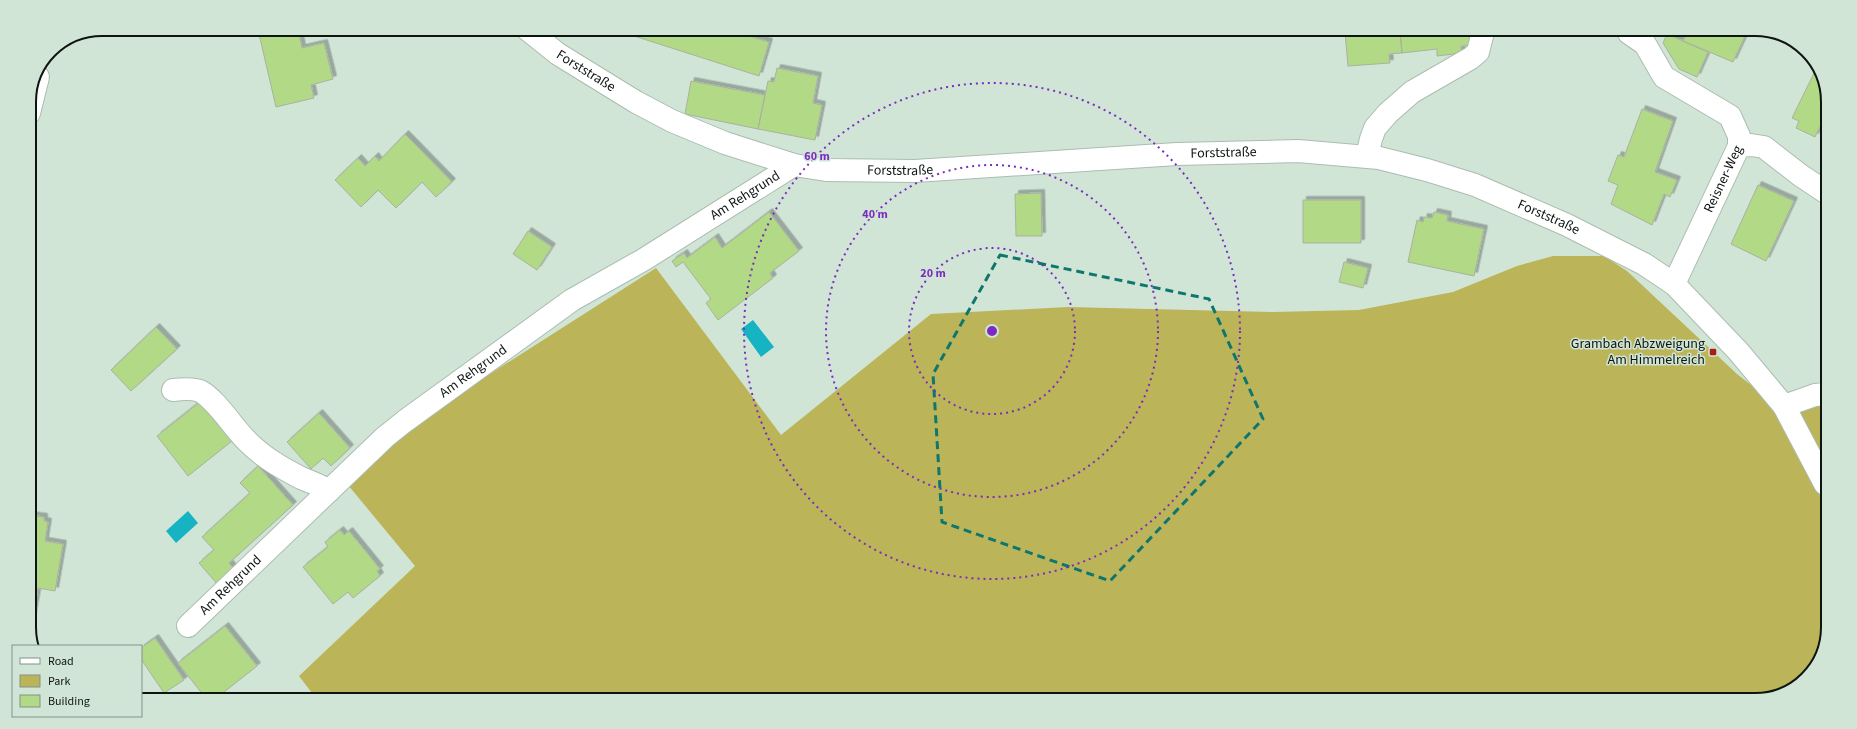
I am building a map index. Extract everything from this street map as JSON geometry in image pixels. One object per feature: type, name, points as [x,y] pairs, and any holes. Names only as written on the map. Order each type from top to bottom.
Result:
[{"type":"street","name":"Forststraße","points":[[536,36],[558,54],[602,82],[648,108],[724,143],[794,165],[826,170],[916,171],[1177,154],[1298,151],[1367,156],[1427,170],[1475,185],[1568,225],[1644,264],[1674,284],[1738,350],[1784,406],[1821,476]]},
{"type":"street","points":[[1367,156],[1370,139],[1375,128],[1388,113],[1412,92],[1471,58],[1478,52],[1482,36]]},
{"type":"street","points":[[1633,36],[1645,44],[1664,77],[1730,116],[1739,136],[1739,146]]},
{"type":"street","name":"Reisner-Weg","points":[[1674,284],[1739,146],[1751,145],[1764,147],[1821,189]]},
{"type":"street","name":"Am Rehgrund","points":[[188,626],[385,437],[405,421],[572,300],[643,260],[794,165]]},
{"type":"street","points":[[173,390],[186,388],[199,391],[209,397],[249,443],[272,462],[303,479],[322,486],[329,491]]},
{"type":"street","points":[[1784,406],[1815,395],[1821,394]]},
{"type":"highlighted area","points":[[1000,255],[1209,299],[1263,419],[1110,581],[942,522],[933,374]]},
{"type":"green space","points":[[1553,256],[1604,256],[1627,271],[1737,374],[1760,392],[1793,403],[1821,406],[1820,640],[1818,648],[1807,667],[1799,677],[1792,682],[1772,691],[1755,693],[312,693],[299,676],[415,566],[348,485],[376,458],[460,393],[656,268],[781,435],[931,314],[1068,307],[1273,312],[1359,310],[1453,292],[1517,266]]},
{"type":"water","points":[[753,320],[774,347],[761,357],[741,329]]},
{"type":"water","points":[[188,511],[198,523],[176,543],[166,531]]},
{"type":"building","points":[[259,36],[299,36],[302,48],[324,43],[333,79],[311,85],[314,98],[276,107]]},
{"type":"building","points":[[634,36],[749,36],[769,42],[759,76]]},
{"type":"building","points":[[1345,36],[1400,36],[1402,53],[1389,54],[1390,63],[1348,66]]},
{"type":"building","points":[[1400,36],[1472,36],[1473,45],[1461,46],[1462,53],[1437,56],[1437,49],[1402,53]]},
{"type":"building","points":[[1666,36],[1672,36],[1708,52],[1697,77],[1679,69],[1663,43]]},
{"type":"building","points":[[1686,36],[1745,36],[1733,62],[1683,41]]},
{"type":"building","points":[[777,68],[818,76],[813,103],[822,105],[815,140],[758,129],[768,81],[774,82]]},
{"type":"building","points":[[1814,73],[1819,85],[1821,97],[1821,125],[1815,137],[1796,128],[1799,121],[1792,118]]},
{"type":"building","points":[[691,81],[765,95],[758,129],[685,114]]},
{"type":"building","points":[[1642,109],[1673,121],[1655,172],[1677,180],[1670,197],[1664,194],[1652,225],[1611,204],[1618,185],[1608,181],[1618,155],[1624,157]]},
{"type":"building","points":[[405,134],[452,182],[436,197],[422,182],[396,208],[378,190],[361,207],[335,180],[358,158],[365,166],[375,156],[379,161]]},
{"type":"building","points":[[1758,185],[1794,201],[1766,261],[1731,244]]},
{"type":"building","points":[[1041,193],[1042,236],[1016,236],[1015,194]]},
{"type":"building","points":[[1303,200],[1361,200],[1361,243],[1303,243]]},
{"type":"building","points":[[769,212],[799,251],[770,273],[773,278],[718,320],[706,303],[711,299],[683,262],[676,267],[672,261],[684,253],[687,258],[715,237],[722,248]]},
{"type":"building","points":[[1434,212],[1448,215],[1447,221],[1484,229],[1474,276],[1408,262],[1417,220],[1423,222],[1424,217],[1432,218]]},
{"type":"building","points":[[528,231],[552,247],[537,270],[513,254]]},
{"type":"building","points":[[1344,262],[1368,268],[1363,288],[1339,282]]},
{"type":"building","points":[[156,327],[177,349],[131,391],[111,370]]},
{"type":"building","points":[[201,401],[232,441],[188,476],[157,436]]},
{"type":"building","points":[[319,413],[350,448],[331,466],[323,458],[311,469],[287,442]]},
{"type":"building","points":[[258,466],[293,505],[229,563],[235,570],[218,585],[199,563],[214,550],[202,537],[250,493],[240,483]]},
{"type":"building","points":[[36,516],[44,517],[44,521],[48,522],[45,541],[63,544],[55,591],[38,588],[36,599]]},
{"type":"building","points":[[340,530],[344,535],[349,531],[380,569],[377,571],[380,576],[353,598],[348,592],[333,604],[303,567],[328,547],[325,542]]},
{"type":"building","points":[[225,626],[257,666],[223,693],[202,693],[178,663]]},
{"type":"building","points":[[155,638],[184,680],[164,693],[142,660],[142,647]]},
{"type":"place","name":"Grambach Abzweigung Am Himmelreich","points":[[1713,352]]}]
